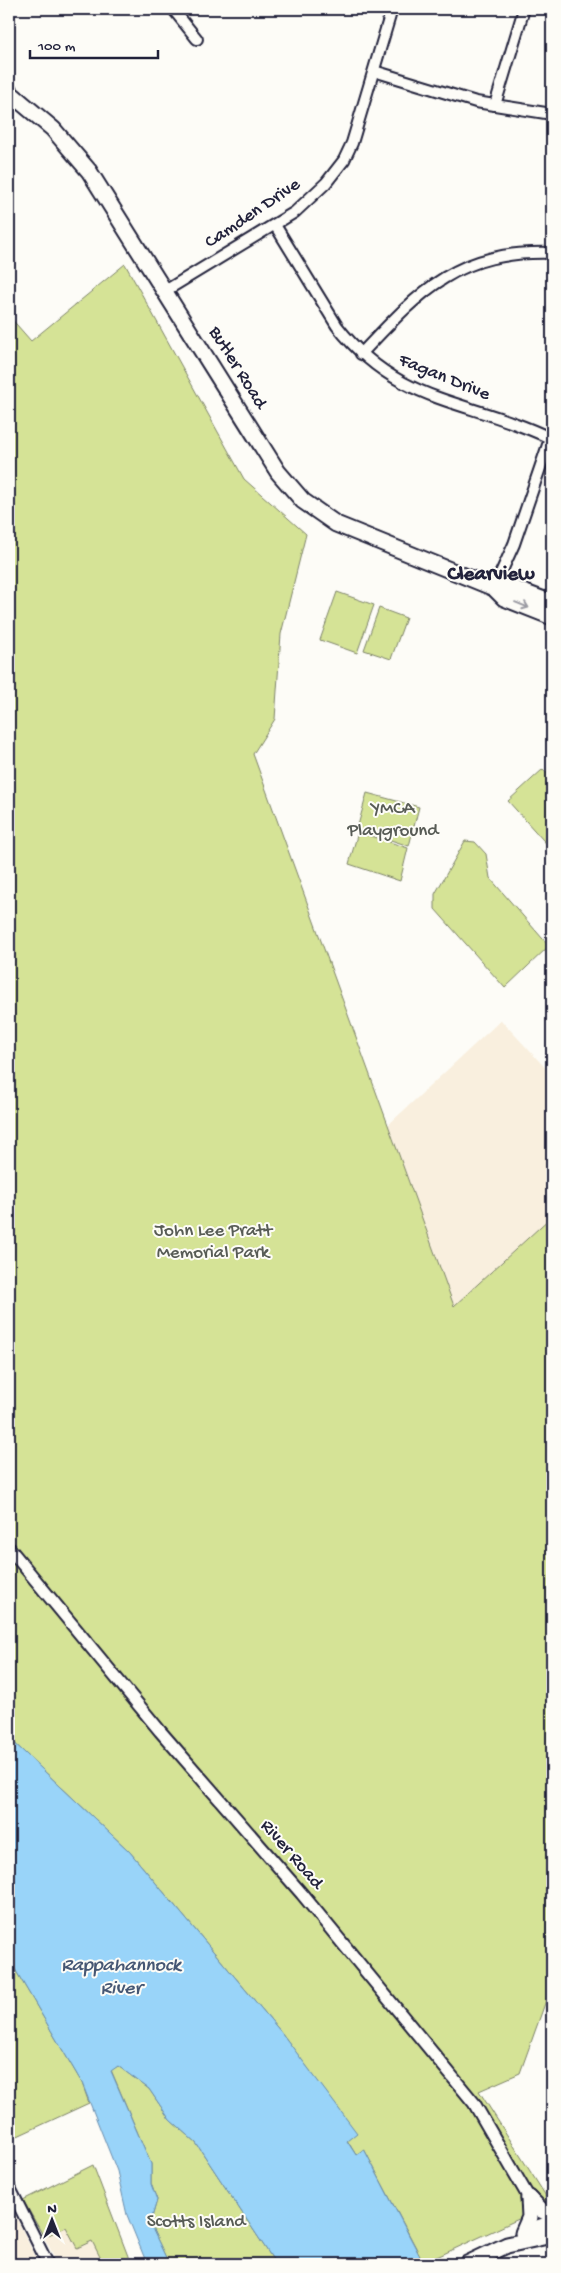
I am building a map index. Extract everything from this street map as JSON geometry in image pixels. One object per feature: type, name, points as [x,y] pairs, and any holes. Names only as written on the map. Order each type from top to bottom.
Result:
[{"type":"main road","name":"Butler Road","points":[[9,92],[53,129],[89,171],[278,472],[303,501],[318,513],[350,530],[494,588],[504,598],[552,617]]},
{"type":"main road","name":"Butler Road","points":[[494,588],[507,586],[552,603]]},
{"type":"main road","points":[[529,2198],[541,2210],[552,2214]]},
{"type":"main road","points":[[523,2233],[530,2217],[529,2198]]},
{"type":"main road","points":[[507,2245],[511,2238],[552,2223]]},
{"type":"main road","points":[[467,2264],[507,2245],[552,2235]]},
{"type":"street","points":[[173,9],[197,39]]},
{"type":"street","name":"Camden Drive","points":[[165,291],[275,225],[312,198],[341,165],[352,143],[392,9]]},
{"type":"street","points":[[494,105],[524,9]]},
{"type":"street","points":[[374,71],[452,96],[552,114]]},
{"type":"street","name":"Fagan Drive","points":[[275,225],[337,326],[361,354],[387,374],[407,386],[552,437]]},
{"type":"street","points":[[361,354],[413,300],[461,267],[486,258],[511,253],[552,253]]},
{"type":"street","points":[[494,588],[514,544],[552,437]]},
{"type":"street","name":"River Road","points":[[9,1548],[167,1739],[302,1894],[474,2103],[529,2198]]},
{"type":"street","points":[[9,2186],[48,2264]]},
{"type":"shaded area","points":[[501,1020],[552,1075],[552,1216],[454,1306],[388,1125]]},
{"type":"shaded area","points":[[9,2203],[39,2264],[9,2264]]},
{"type":"shaded area","points":[[66,2226],[92,2241],[103,2263],[107,2261],[111,2264],[58,2264],[44,2237]]},
{"type":"green space","name":"John Lee Pratt Memorial Park","points":[[125,264],[244,479],[306,534],[281,634],[275,719],[253,754],[454,1306],[552,1216],[552,1984],[520,2073],[479,2091],[551,2204],[424,2263],[364,2149],[356,2155],[347,2140],[356,2133],[281,2032],[129,1851],[9,1738],[9,316],[31,341]]},
{"type":"green space","points":[[337,592],[374,605],[357,653],[320,640]]},
{"type":"green space","points":[[379,608],[406,618],[391,659],[364,650]]},
{"type":"green space","points":[[543,769],[552,779],[552,850],[508,801]]},
{"type":"green space","name":"YMCA Playground","points":[[367,793],[419,807],[409,846],[357,829]]},
{"type":"green space","points":[[358,832],[408,848],[400,881],[349,864]]},
{"type":"green space","points":[[465,841],[475,842],[486,854],[490,878],[549,946],[505,988],[435,909],[435,894]]},
{"type":"green space","points":[[9,1959],[82,2083],[89,2103],[9,2140]]},
{"type":"green space","name":"Scotts Island","points":[[118,2066],[149,2089],[170,2120],[196,2143],[276,2264],[169,2264],[150,2224],[157,2200],[151,2184],[151,2164],[111,2070]]},
{"type":"green space","points":[[93,2165],[131,2264],[103,2263],[92,2241],[77,2248],[66,2227],[44,2237],[23,2200]]},
{"type":"water","name":"Rappahannock River","points":[[9,1738],[129,1851],[281,2032],[357,2133],[347,2141],[356,2155],[364,2149],[424,2264],[276,2264],[196,2143],[170,2120],[149,2089],[118,2066],[111,2071],[151,2164],[151,2184],[157,2200],[150,2224],[169,2264],[147,2264],[127,2215],[117,2171],[82,2083],[9,1959]]},
{"type":"district","name":"Clearview","points":[[491,575]]}]
